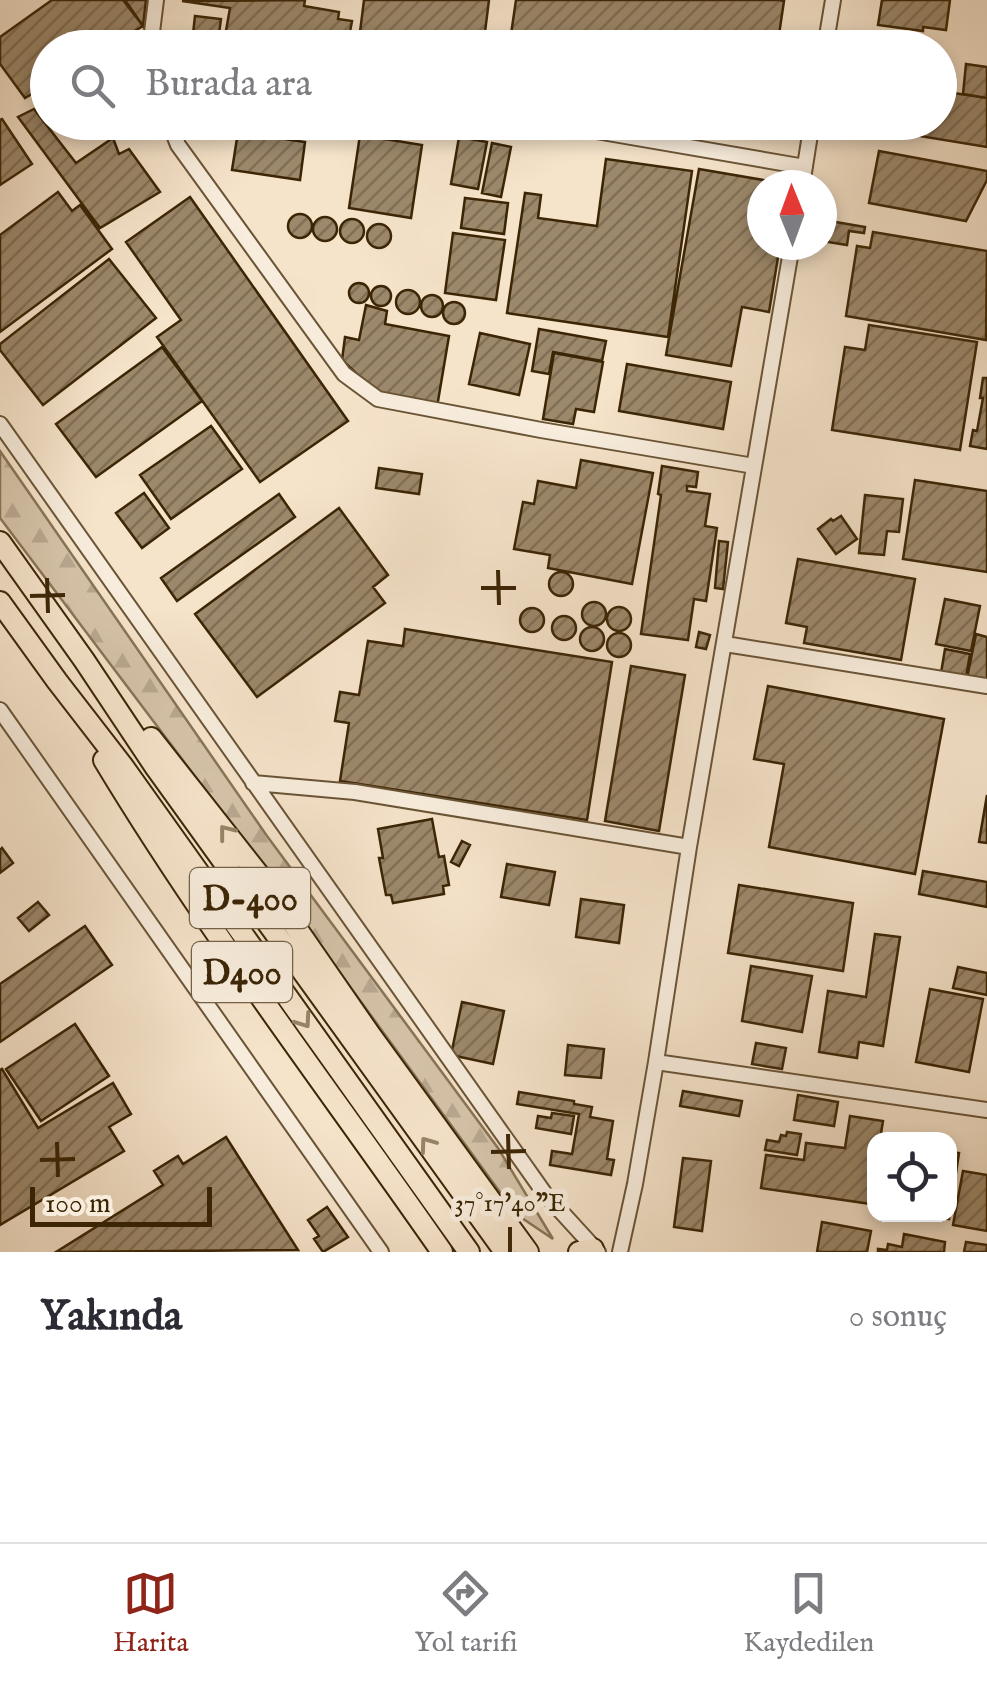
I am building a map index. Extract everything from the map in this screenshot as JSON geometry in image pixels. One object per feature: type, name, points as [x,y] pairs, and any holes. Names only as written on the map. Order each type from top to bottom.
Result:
[{"type":"highway","name":"D-400","points":[[0,542],[156,768],[519,1250]]},
{"type":"highway","name":"D-400","points":[[0,602],[122,764],[468,1252]]},
{"type":"highway","name":"D400","points":[[57,682],[172,869],[442,1252]]},
{"type":"highway","points":[[519,1250],[546,1252]]},
{"type":"street","points":[[152,30],[156,0]]},
{"type":"street","points":[[828,30],[832,0]]},
{"type":"street","points":[[176,140],[344,374],[378,399],[754,466]]},
{"type":"street","points":[[648,140],[805,167]]},
{"type":"street","points":[[804,170],[809,140]]},
{"type":"street","points":[[620,1252],[656,1062],[789,260]]},
{"type":"street","points":[[0,424],[544,1194],[590,1251]]},
{"type":"street","points":[[725,644],[987,686]]},
{"type":"street","points":[[0,710],[381,1252]]},
{"type":"street","points":[[253,783],[355,792],[689,847]]},
{"type":"street","points":[[656,1062],[987,1110]]},
{"type":"green space","points":[[0,451],[267,836],[498,1148],[553,1239],[516,1214],[231,824],[0,518]]},
{"type":"building","points":[[52,0],[123,0],[143,26],[136,30],[30,30],[30,95],[25,98],[0,64],[0,37]]},
{"type":"building","points":[[125,0],[146,0],[143,26]]},
{"type":"building","points":[[305,0],[304,6],[339,12],[338,19],[352,21],[350,30],[226,30],[230,8],[182,1]]},
{"type":"building","points":[[364,0],[489,0],[485,30],[360,30]]},
{"type":"building","points":[[516,0],[784,1],[780,30],[512,30]]},
{"type":"building","points":[[882,0],[950,0],[946,30],[878,25]]},
{"type":"building","points":[[195,16],[221,19],[219,30],[193,30]]},
{"type":"building","points":[[966,64],[987,67],[987,98],[963,94]]},
{"type":"building","points":[[957,94],[987,98],[987,147],[944,140],[957,140]]},
{"type":"building","points":[[30,111],[30,133],[18,117]]},
{"type":"building","points":[[0,120],[32,164],[0,185]]},
{"type":"building","points":[[35,140],[58,140],[76,163],[110,140],[114,140],[119,154],[129,149],[160,192],[100,228]]},
{"type":"building","points":[[237,140],[305,142],[300,180],[232,170]]},
{"type":"building","points":[[359,140],[422,145],[411,218],[349,208]]},
{"type":"building","points":[[458,140],[487,142],[478,189],[451,184]]},
{"type":"building","points":[[492,143],[511,147],[501,197],[482,193]]},
{"type":"building","points":[[879,151],[987,171],[987,180],[966,221],[869,203]]},
{"type":"building","points":[[606,159],[692,171],[668,337],[507,313],[525,193],[541,195],[538,218],[597,226]]},
{"type":"building","points":[[699,169],[747,177],[747,260],[778,260],[769,312],[742,307],[731,366],[666,355]]},
{"type":"building","points":[[58,192],[72,211],[80,205],[112,249],[0,332],[0,235]]},
{"type":"building","points":[[190,197],[348,421],[260,482],[157,337],[181,320],[126,242]]},
{"type":"building","points":[[465,198],[508,203],[504,234],[461,228]]},
{"type":"building","points":[[300,214],[312,226],[300,238],[288,226]]},
{"type":"building","points":[[325,217],[337,229],[325,241],[313,229]]},
{"type":"building","points":[[352,219],[364,231],[352,243],[340,231]]},
{"type":"building","points":[[837,222],[865,227],[864,233],[849,231],[847,245],[837,243]]},
{"type":"building","points":[[379,224],[391,236],[379,248],[367,236]]},
{"type":"building","points":[[873,232],[987,251],[986,340],[846,316],[857,246],[870,248]]},
{"type":"building","points":[[453,233],[505,240],[496,300],[445,293]]},
{"type":"building","points":[[109,259],[156,318],[43,405],[0,350],[0,344]]},
{"type":"building","points":[[359,283],[369,293],[359,303],[349,293]]},
{"type":"building","points":[[381,286],[391,296],[381,306],[371,296]]},
{"type":"building","points":[[408,290],[420,302],[408,314],[396,302]]},
{"type":"building","points":[[432,295],[440,298],[440,314],[432,317],[424,314],[421,306],[424,298]]},
{"type":"building","points":[[454,302],[462,305],[462,321],[454,324],[446,321],[443,313],[446,305]]},
{"type":"building","points":[[366,305],[387,311],[385,324],[449,336],[437,407],[378,394],[342,360],[345,337],[359,340]]},
{"type":"building","points":[[869,325],[977,342],[960,450],[832,430],[845,347],[865,350]]},
{"type":"building","points":[[539,329],[606,341],[602,361],[553,352],[549,374],[532,371]]},
{"type":"building","points":[[480,333],[530,344],[519,395],[469,384]]},
{"type":"building","points":[[162,347],[202,401],[96,477],[56,424]]},
{"type":"building","points":[[554,353],[603,362],[594,412],[576,409],[573,424],[543,419]]},
{"type":"building","points":[[627,364],[731,382],[723,429],[619,411]]},
{"type":"building","points":[[983,378],[987,378],[987,449],[970,446],[973,430],[977,431]]},
{"type":"building","points":[[211,426],[242,469],[171,519],[140,475]]},
{"type":"building","points":[[581,460],[653,473],[632,584],[548,568],[550,555],[514,549],[523,502],[534,504],[538,481],[576,488]]},
{"type":"building","points":[[662,466],[698,472],[696,487],[687,486],[687,491],[710,494],[705,526],[717,528],[706,601],[694,599],[688,640],[641,634]]},
{"type":"building","points":[[379,468],[422,474],[419,494],[376,488]]},
{"type":"building","points":[[915,480],[987,491],[987,572],[903,559]]},
{"type":"building","points":[[144,493],[169,528],[142,548],[116,513]]},
{"type":"building","points":[[279,494],[295,517],[177,601],[161,578]]},
{"type":"building","points":[[865,495],[903,499],[899,532],[887,531],[884,555],[859,553]]},
{"type":"building","points":[[339,508],[388,575],[373,587],[385,603],[257,697],[195,614]]},
{"type":"building","points":[[841,516],[857,539],[836,554],[818,529]]},
{"type":"building","points":[[719,541],[728,542],[723,589],[715,588]]},
{"type":"building","points":[[798,559],[915,579],[901,660],[804,643],[807,627],[786,623]]},
{"type":"building","points":[[561,572],[573,584],[561,596],[549,584]]},
{"type":"building","points":[[945,599],[980,606],[971,651],[936,644]]},
{"type":"building","points":[[594,602],[606,614],[594,626],[582,614]]},
{"type":"building","points":[[619,607],[631,619],[619,631],[607,619]]},
{"type":"building","points":[[532,608],[544,620],[532,632],[520,620]]},
{"type":"building","points":[[564,616],[576,628],[564,640],[552,628]]},
{"type":"building","points":[[592,627],[604,639],[592,651],[580,639]]},
{"type":"building","points":[[405,629],[612,662],[587,820],[340,781],[349,723],[335,721],[340,692],[359,695],[368,641],[403,646]]},
{"type":"building","points":[[699,632],[710,635],[706,649],[696,647]]},
{"type":"building","points":[[619,633],[631,645],[619,657],[607,645]]},
{"type":"building","points":[[976,634],[987,637],[987,682],[967,678]]},
{"type":"building","points":[[945,649],[970,654],[966,677],[941,673]]},
{"type":"building","points":[[631,666],[685,675],[659,831],[605,821]]},
{"type":"building","points":[[768,686],[944,719],[915,874],[769,847],[784,764],[754,759]]},
{"type":"building","points":[[987,795],[987,843],[979,842]]},
{"type":"building","points":[[432,819],[449,885],[443,886],[444,894],[393,903],[391,895],[386,895],[378,829]]},
{"type":"building","points":[[462,841],[470,845],[459,866],[451,862]]},
{"type":"building","points":[[0,850],[13,863],[0,873]]},
{"type":"building","points":[[507,864],[555,872],[549,905],[501,897]]},
{"type":"building","points":[[923,871],[987,882],[987,907],[919,894]]},
{"type":"building","points":[[739,885],[853,903],[843,971],[728,953]]},
{"type":"building","points":[[581,899],[624,905],[619,943],[576,937]]},
{"type":"building","points":[[38,902],[49,915],[29,931],[18,918]]},
{"type":"building","points":[[85,926],[112,965],[0,1042],[0,984]]},
{"type":"building","points":[[875,934],[900,937],[883,1046],[859,1042],[857,1058],[819,1052],[828,991],[866,997]]},
{"type":"building","points":[[751,966],[812,976],[802,1032],[742,1021]]},
{"type":"building","points":[[958,967],[987,973],[987,995],[953,988]]},
{"type":"building","points":[[930,989],[983,999],[969,1072],[916,1062]]},
{"type":"building","points":[[462,1002],[504,1011],[493,1064],[451,1055]]},
{"type":"building","points":[[75,1024],[109,1076],[41,1121],[6,1069]]},
{"type":"building","points":[[756,1043],[786,1048],[782,1069],[752,1064]]},
{"type":"building","points":[[568,1045],[604,1049],[601,1078],[565,1075]]},
{"type":"building","points":[[0,1070],[38,1128],[113,1083],[131,1114],[109,1127],[124,1151],[0,1225]]},
{"type":"building","points":[[683,1091],[742,1101],[739,1116],[680,1106]]},
{"type":"building","points":[[519,1092],[574,1101],[592,1107],[590,1117],[613,1121],[607,1159],[614,1160],[611,1175],[550,1165],[552,1151],[572,1154],[579,1114],[517,1104]]},
{"type":"building","points":[[798,1095],[838,1102],[834,1126],[794,1120]]},
{"type":"building","points":[[552,1113],[574,1116],[571,1134],[536,1128],[538,1116],[551,1118]]},
{"type":"building","points":[[850,1116],[883,1121],[881,1132],[867,1132],[867,1203],[761,1188],[766,1155],[804,1160],[806,1143],[845,1148]]},
{"type":"building","points":[[787,1132],[801,1134],[797,1155],[765,1150],[767,1140],[779,1142]]},
{"type":"building","points":[[226,1137],[298,1250],[56,1252],[163,1185],[154,1171],[178,1156],[183,1164]]},
{"type":"building","points":[[683,1158],[711,1161],[702,1231],[674,1227]]},
{"type":"building","points":[[963,1171],[987,1175],[987,1231],[953,1225],[957,1222]]},
{"type":"building","points":[[327,1207],[348,1237],[323,1252],[314,1239],[319,1236],[308,1220]]},
{"type":"building","points":[[822,1222],[871,1231],[867,1252],[817,1252]]},
{"type":"building","points":[[904,1234],[945,1242],[944,1252],[878,1252],[887,1250],[888,1244],[902,1247]]},
{"type":"building","points":[[966,1242],[987,1245],[987,1252],[964,1252]]}]
